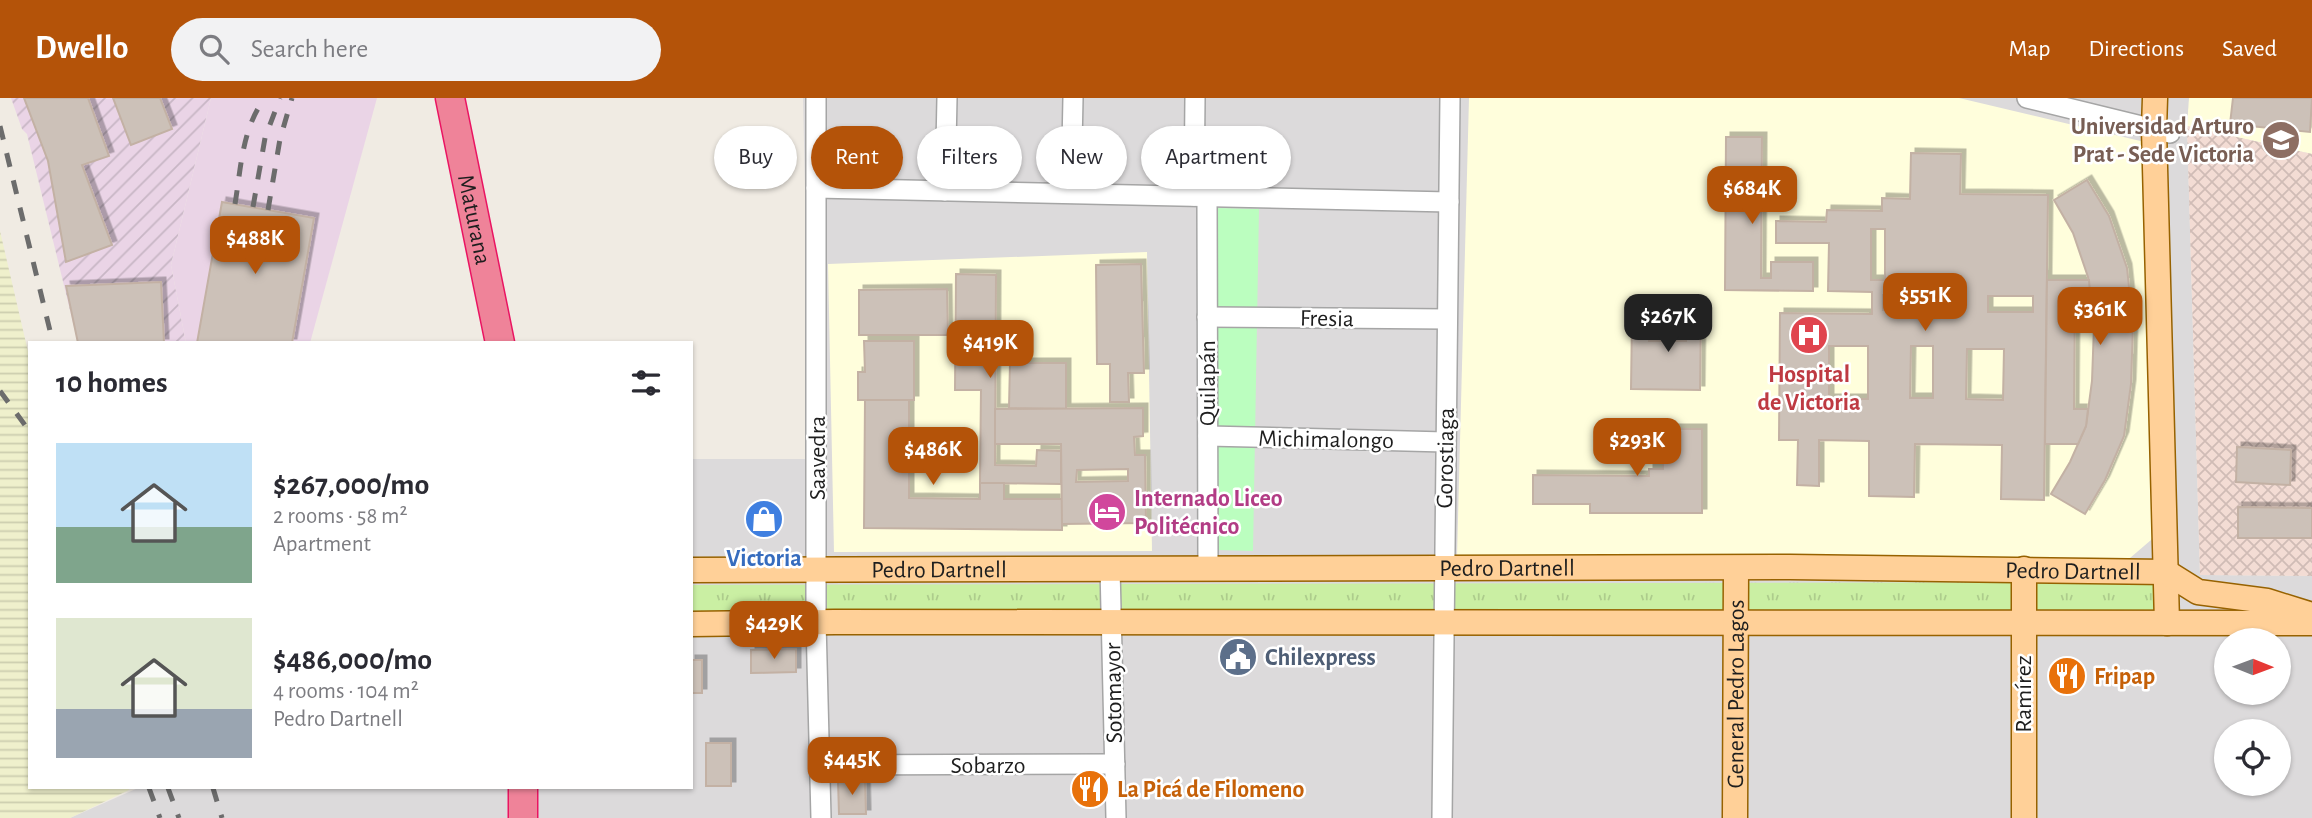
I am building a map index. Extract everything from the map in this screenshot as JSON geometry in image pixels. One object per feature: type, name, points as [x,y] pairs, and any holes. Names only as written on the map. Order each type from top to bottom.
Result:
[{"type":"highway","name":"Maturana","points":[[450,98],[500,341]]},
{"type":"highway","points":[[523,789],[523,818]]},
{"type":"main road","points":[[2155,98],[2162,131],[2180,525],[2176,551],[2166,572]]},
{"type":"main road","points":[[2166,623],[2162,131],[2171,98]]},
{"type":"main road","points":[[2124,571],[2149,554],[2165,525]]},
{"type":"main road","name":"Pedro Dartnell","points":[[693,570],[1736,568],[2166,572],[2198,592],[2267,601],[2312,615]]},
{"type":"main road","name":"General Pedro Lagos","points":[[1735,818],[1736,568]]},
{"type":"main road","name":"Ramírez","points":[[2024,569],[2024,818]]},
{"type":"main road","points":[[693,624],[2312,623]]},
{"type":"street","name":"Saavedra","points":[[816,98],[816,126]]},
{"type":"street","points":[[946,191],[947,98]]},
{"type":"street","points":[[1071,193],[1073,98]]},
{"type":"street","name":"Quilapán","points":[[1195,98],[1207,317],[1208,569]]},
{"type":"street","name":"Gorostiaga","points":[[1442,818],[1450,98]]},
{"type":"street","points":[[2026,98],[2162,131]]},
{"type":"street","name":"Saavedra","points":[[816,189],[816,622],[821,818]]},
{"type":"street","points":[[859,189],[1449,202]]},
{"type":"street","name":"Fresia","points":[[1207,317],[1447,319]]},
{"type":"street","name":"Michimalongo","points":[[1208,436],[1445,442]]},
{"type":"street","name":"Sotomayor","points":[[1110,568],[1116,818]]},
{"type":"street","name":"Sobarzo","points":[[820,765],[1115,764]]},
{"type":"shaded area","points":[[11,98],[211,98],[171,265],[186,341],[78,341],[27,134],[22,129]]},
{"type":"shaded area","points":[[211,98],[377,98],[311,341],[186,341],[171,265]]},
{"type":"shaded area","points":[[803,98],[2312,98],[2312,154],[2187,126],[2200,575],[2312,576],[2312,818],[70,818],[136,789],[693,789],[693,459],[811,459]]},
{"type":"shaded area","name":"Hospital de Victoria","points":[[1469,98],[1959,98],[2153,144],[2157,527],[2151,540],[2130,558],[1457,557]]},
{"type":"shaded area","name":"Universidad Arturo Prat - Sede Victoria","points":[[2189,98],[2312,98],[2312,154],[2187,126]]},
{"type":"shaded area","points":[[2187,126],[2312,154],[2312,576],[2200,575]]},
{"type":"shaded area","points":[[0,231],[28,351],[28,789],[129,790],[70,818],[0,818]]},
{"type":"shaded area","points":[[1147,252],[1152,551],[834,552],[828,264]]},
{"type":"green space","points":[[1215,208],[1259,209],[1253,551],[1217,550]]},
{"type":"green space","points":[[2159,582],[2160,616],[693,612],[693,585]]},
{"type":"building","points":[[24,98],[88,98],[109,156],[82,165],[112,245],[66,262],[48,161]]},
{"type":"building","points":[[113,98],[160,98],[172,129],[131,145]]},
{"type":"building","points":[[2233,98],[2312,98],[2310,132],[2230,124]]},
{"type":"building","points":[[1726,137],[1762,137],[1761,278],[1771,278],[1771,262],[1813,262],[1813,291],[1725,290]]},
{"type":"building","points":[[1911,153],[1961,154],[1960,194],[2048,195],[2044,500],[2001,499],[2002,445],[1915,444],[1914,497],[1869,496],[1869,441],[1819,440],[1819,486],[1797,485],[1798,440],[1779,440],[1780,313],[1872,314],[1872,292],[1828,291],[1829,243],[1776,243],[1776,221],[1826,222],[1827,210],[1882,211],[1882,198],[1910,199]],"holes":[[[1871,229],[1885,229],[1885,280],[1871,280]],[[1883,295],[1940,296],[1940,311],[1883,310]],[[1988,296],[2033,296],[2033,312],[1988,312]],[[1829,346],[1868,346],[1868,399],[1829,399]],[[1911,346],[1933,346],[1933,398],[1910,398]],[[1967,349],[2004,349],[2003,400],[1966,399]]]},
{"type":"building","points":[[2087,180],[2109,216],[2127,268],[2133,325],[2131,384],[2124,436],[2105,480],[2085,514],[2051,494],[2070,462],[2086,426],[2092,381],[2094,326],[2088,277],[2073,233],[2054,200]]},
{"type":"building","points":[[222,202],[314,218],[292,341],[197,341]]},
{"type":"building","points":[[1141,264],[1144,373],[1128,373],[1129,402],[1110,402],[1110,364],[1097,364],[1096,265]]},
{"type":"building","points":[[956,274],[996,275],[995,465],[1036,466],[1037,450],[1061,451],[1061,484],[980,483],[981,390],[955,390]]},
{"type":"building","points":[[2047,280],[2089,280],[2090,294],[2075,294],[2074,409],[2088,409],[2086,426],[2078,444],[2045,444]]},
{"type":"building","points":[[161,282],[164,341],[78,341],[66,286]]},
{"type":"building","points":[[947,289],[948,335],[859,335],[859,290]]},
{"type":"building","points":[[1671,305],[1701,306],[1700,390],[1631,389],[1632,319],[1649,319],[1649,341],[1686,341],[1686,331],[1671,331]]},
{"type":"building","points":[[864,341],[914,341],[914,400],[858,400],[858,372],[865,372]]},
{"type":"building","points":[[1010,363],[1066,363],[1066,409],[1009,408]]},
{"type":"building","points":[[865,400],[909,400],[909,498],[980,499],[980,483],[1004,483],[1004,499],[1062,499],[1062,530],[864,528]]},
{"type":"building","points":[[1143,408],[1143,436],[1134,437],[1135,455],[1145,455],[1146,523],[1062,524],[1061,444],[995,444],[995,409]],"holes":[[[1128,469],[1128,481],[1076,482],[1077,470]]]},
{"type":"building","points":[[1620,429],[1702,429],[1702,513],[1590,513],[1590,504],[1533,504],[1533,475],[1649,476],[1649,469],[1663,469],[1663,456],[1620,456]]},
{"type":"building","points":[[2237,447],[2291,450],[2290,485],[2236,482]]},
{"type":"building","points":[[2238,507],[2312,508],[2312,538],[2238,538]]},
{"type":"building","points":[[796,649],[796,672],[751,673],[751,650]]},
{"type":"building","points":[[693,660],[702,660],[702,693],[693,693]]},
{"type":"building","points":[[706,743],[731,743],[731,786],[706,786]]},
{"type":"building","points":[[865,779],[866,814],[839,814],[838,780]]},
{"type":"railway","points":[[235,204],[247,135],[265,98]]},
{"type":"railway","points":[[253,207],[265,138],[280,98]]},
{"type":"railway","points":[[268,210],[280,139],[292,98]]},
{"type":"railway","points":[[0,126],[53,341]]},
{"type":"railway","points":[[0,391],[28,429]]},
{"type":"railway","points":[[149,789],[160,818]]},
{"type":"railway","points":[[168,789],[179,818]]},
{"type":"railway","points":[[213,789],[222,818]]},
{"type":"place","name":"Universidad Arturo Prat - Sede Victoria","points":[[2281,140]]},
{"type":"place","name":"Hospital de Victoria","points":[[1809,335]]},
{"type":"place","name":"Internado Liceo Politécnico","points":[[1107,512]]},
{"type":"place","name":"Victoria","points":[[764,519]]},
{"type":"place","name":"Chilexpress","points":[[1238,657]]},
{"type":"place","name":"Fripap","points":[[2067,676]]},
{"type":"place","name":"La Picá de Filomeno","points":[[1090,789]]}]
